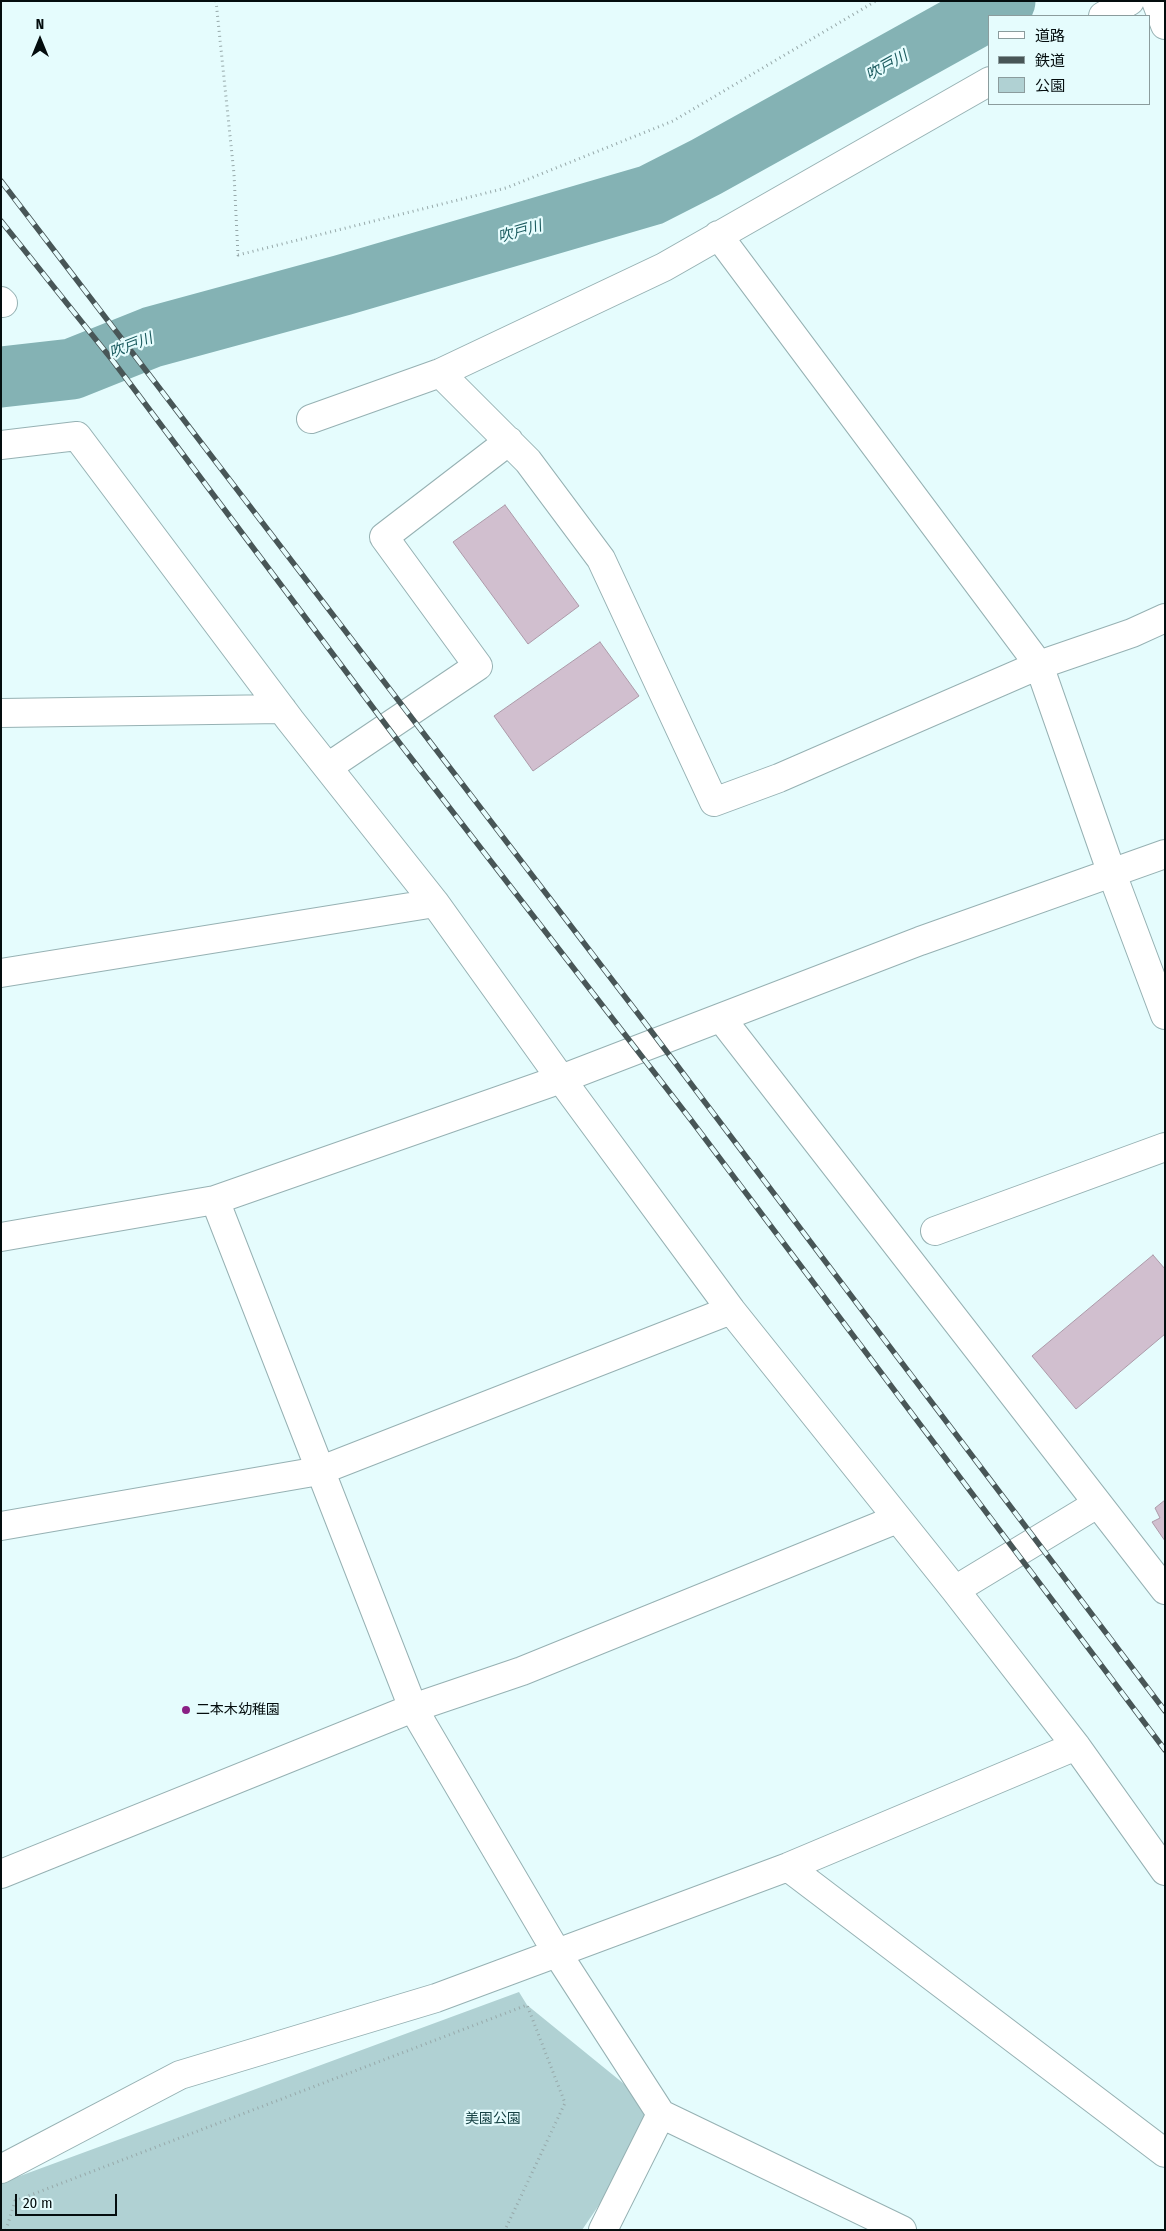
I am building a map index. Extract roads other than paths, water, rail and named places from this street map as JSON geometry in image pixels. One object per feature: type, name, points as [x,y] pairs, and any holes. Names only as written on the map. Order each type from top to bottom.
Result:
[{"type":"street","points":[[1105,15],[1130,1]]},
{"type":"street","points":[[1156,1],[1165,25]]},
{"type":"street","points":[[310,419],[440,373],[664,267],[988,82]]},
{"type":"street","points":[[718,235],[1039,666],[1111,871],[1165,1014]]},
{"type":"street","points":[[440,373],[528,461],[601,559],[714,802],[779,778],[1039,666],[1132,633],[1165,618]]},
{"type":"street","points":[[1,445],[77,436],[282,709],[435,903],[561,1079],[731,1310],[955,1590],[1076,1746],[1165,1872]]},
{"type":"street","points":[[328,768],[478,666],[384,537],[508,441]]},
{"type":"street","points":[[1,713],[282,709]]},
{"type":"street","points":[[1,1237],[215,1200],[561,1079],[1111,871],[1165,854]]},
{"type":"street","points":[[1,973],[435,903]]},
{"type":"street","points":[[722,1018],[1165,1590]]},
{"type":"street","points":[[935,1231],[1165,1147]]},
{"type":"street","points":[[215,1200],[413,1708],[557,1953],[661,2114],[902,2230]]},
{"type":"street","points":[[1,1526],[320,1471],[731,1310]]},
{"type":"street","points":[[955,1590],[1097,1504]]},
{"type":"street","points":[[1,1874],[413,1708],[522,1671],[897,1519]]},
{"type":"street","points":[[1,2169],[180,2076],[436,1998],[788,1868],[1076,1746]]},
{"type":"street","points":[[788,1868],[1165,2153]]},
{"type":"street","points":[[603,2230],[661,2114]]},
{"type":"waterway","name":"吹戸川","points":[[1,377],[72,369],[152,337],[343,285],[651,195],[706,167],[1005,1]]},
{"type":"railway","points":[[1,181],[639,1015],[1165,1711]]},
{"type":"railway","points":[[1,221],[113,361],[401,745],[691,1120],[1165,1750]]},
{"type":"place","name":"二本木幼稚園","points":[[186,1710]]},
{"type":"park label","name":"美園公園","points":[[493,2119]]}]
